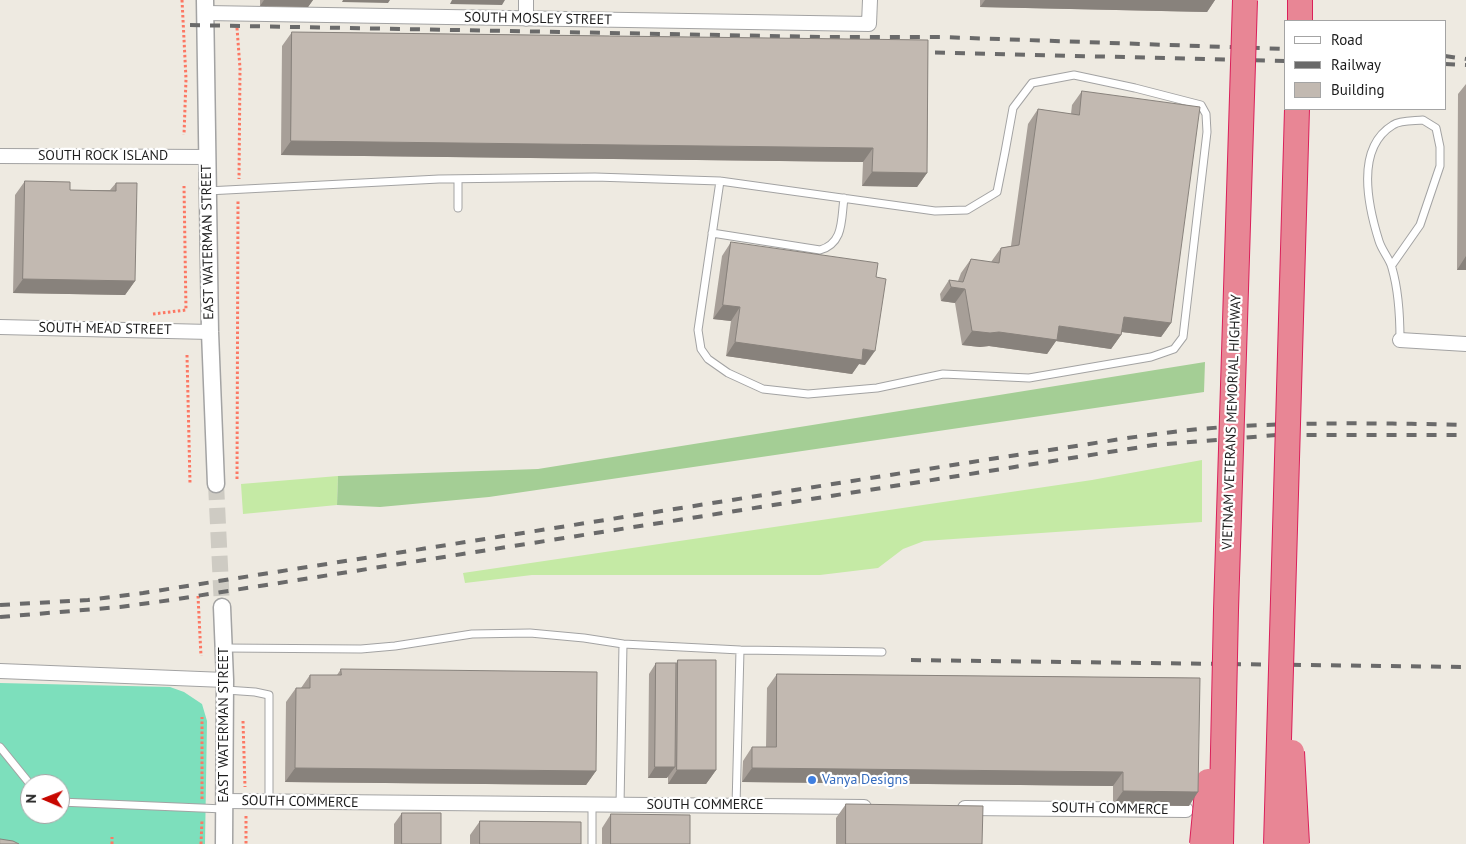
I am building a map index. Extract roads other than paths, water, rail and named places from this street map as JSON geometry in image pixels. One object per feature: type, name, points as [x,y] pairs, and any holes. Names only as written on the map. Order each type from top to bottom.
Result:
[{"type":"highway","name":"VIETNAM VETERANS MEMORIAL HIGHWAY","points":[[1221,844],[1226,610],[1245,0]]},
{"type":"highway","points":[[1300,0],[1300,20]]},
{"type":"highway","points":[[1276,844],[1297,110]]},
{"type":"highway","points":[[1202,844],[1226,610]]},
{"type":"highway","points":[[1282,618],[1295,791],[1297,844]]},
{"type":"street","points":[[526,0],[526,19]]},
{"type":"street","name":"SOUTH MOSLEY STREET","points":[[206,7],[236,14],[869,24],[870,0]]},
{"type":"street","name":"EAST WATERMAN STREET","points":[[206,7],[206,157],[216,484]]},
{"type":"street","name":"SOUTH ROCK ISLAND","points":[[0,156],[206,157]]},
{"type":"street","name":"SOUTH MEAD STREET","points":[[0,327],[210,332]]},
{"type":"street","points":[[1400,340],[1466,344]]},
{"type":"street","name":"EAST WATERMAN STREET","points":[[222,607],[225,685],[224,844]]},
{"type":"street","points":[[0,671],[225,685]]},
{"type":"street","name":"SOUTH COMMERCE","points":[[224,805],[269,801],[881,807]]},
{"type":"street","name":"SOUTH COMMERCE","points":[[948,808],[1186,810]]},
{"type":"lane","points":[[207,191],[458,179],[595,177],[720,181],[935,211],[967,210],[997,192],[1006,152],[1012,108],[1032,83],[1074,75],[1201,105],[1206,114],[1207,132],[1183,337],[1174,349],[1151,357],[1029,378],[943,374],[877,388],[808,394],[763,389],[728,373],[708,359],[701,349],[698,330],[720,181]]},
{"type":"lane","points":[[1392,265],[1420,225],[1440,166],[1440,147],[1436,128],[1423,120],[1394,124],[1375,141],[1368,169],[1370,208],[1379,244],[1392,265],[1399,294],[1400,340]]},
{"type":"lane","points":[[458,179],[458,208]]},
{"type":"lane","points":[[712,233],[820,250],[829,247],[836,241],[844,198]]},
{"type":"lane","points":[[224,648],[361,649],[395,646],[472,634],[530,634],[584,638],[623,644],[740,650],[882,652]]},
{"type":"lane","points":[[620,805],[623,644]]},
{"type":"lane","points":[[736,806],[740,650]]},
{"type":"lane","points":[[225,685],[269,696],[269,801]]},
{"type":"lane","points":[[0,747],[22,774]]},
{"type":"lane","points":[[70,802],[202,808],[224,805]]},
{"type":"lane","points":[[592,804],[592,844]]},
{"type":"tunnel","points":[[216,484],[222,607]]},
{"type":"railway","points":[[190,25],[824,37],[940,37],[1284,49]]},
{"type":"railway","points":[[915,52],[1284,61]]},
{"type":"railway","points":[[1446,56],[1466,59]]},
{"type":"railway","points":[[1446,64],[1466,65]]},
{"type":"railway","points":[[0,605],[88,600],[143,593],[1177,431],[1286,424],[1466,425]]},
{"type":"railway","points":[[0,617],[120,607],[171,600],[1154,445],[1277,435],[1466,435]]},
{"type":"railway","points":[[911,660],[1466,667]]},
{"type":"place","name":"Vanya Designs","points":[[812,780]]}]
